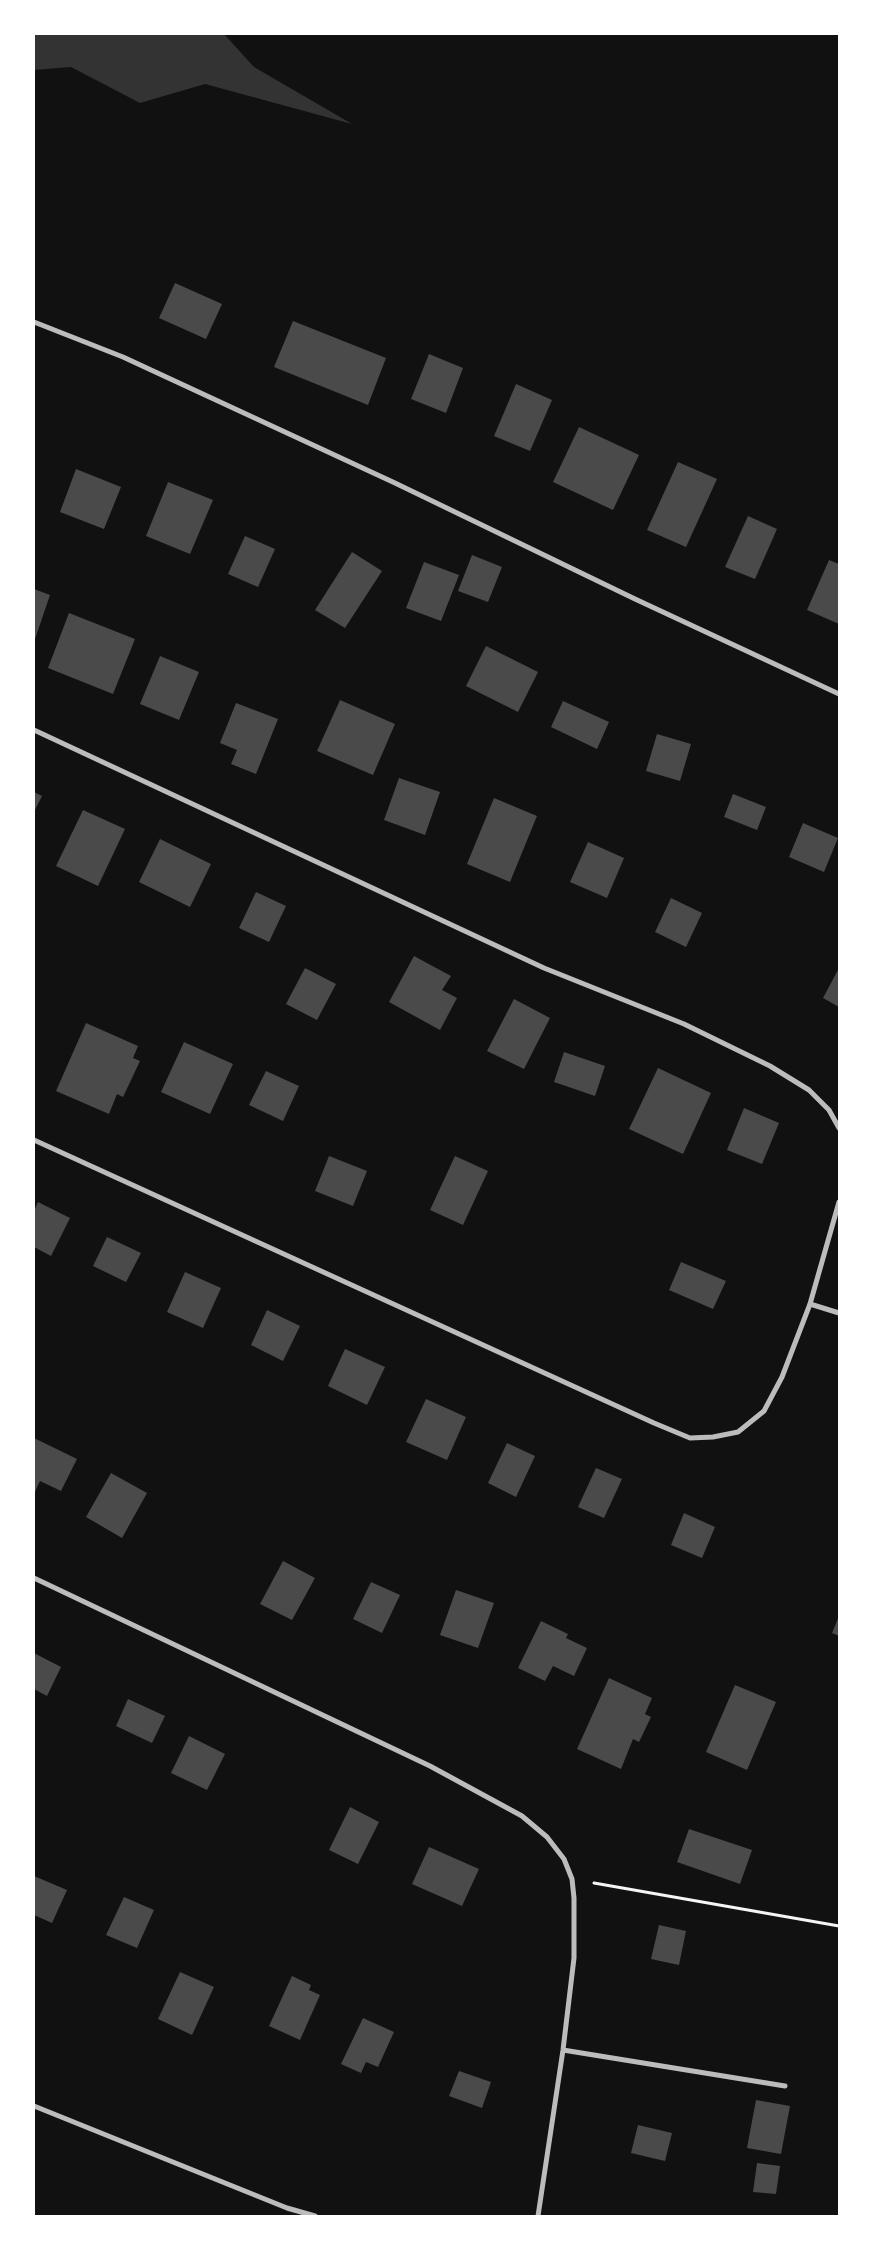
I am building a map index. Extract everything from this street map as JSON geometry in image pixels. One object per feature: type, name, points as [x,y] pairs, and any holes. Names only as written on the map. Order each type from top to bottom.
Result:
[{"type":"street","points":[[34,322],[160,374],[395,483],[635,600],[839,694]]},
{"type":"street","points":[[34,730],[544,968],[684,1024],[770,1066],[808,1090],[829,1110],[839,1128]]},
{"type":"street","points":[[34,1140],[690,1438],[713,1437],[738,1432],[764,1411],[782,1377],[810,1304],[839,1202]]},
{"type":"street","points":[[810,1304],[839,1312]]},
{"type":"street","points":[[34,1578],[430,1766],[522,1816],[547,1837],[564,1859],[572,1879],[574,1898],[574,1958],[563,2050],[538,2216]]},
{"type":"street","points":[[563,2050],[785,2086]]},
{"type":"street","points":[[34,2106],[287,2208],[315,2216]]},
{"type":"path","points":[[572,1879],[839,1926]]},
{"type":"shaded area","points":[[34,34],[224,34],[254,67],[352,124],[205,84],[140,103],[71,67],[34,70]]},
{"type":"building","points":[[175,283],[222,304],[206,339],[159,318]]},
{"type":"building","points":[[293,321],[386,358],[368,405],[274,367]]},
{"type":"building","points":[[429,354],[463,368],[446,413],[411,399]]},
{"type":"building","points":[[516,384],[552,400],[530,451],[494,436]]},
{"type":"building","points":[[579,427],[639,455],[613,510],[553,482]]},
{"type":"building","points":[[678,462],[717,479],[686,547],[647,530]]},
{"type":"building","points":[[76,469],[121,487],[104,529],[60,512]]},
{"type":"building","points":[[168,482],[213,500],[190,554],[146,536]]},
{"type":"building","points":[[748,516],[777,529],[755,579],[725,567]]},
{"type":"building","points":[[245,536],[275,549],[258,587],[228,574]]},
{"type":"building","points":[[352,552],[382,571],[345,628],[315,610]]},
{"type":"building","points":[[472,555],[502,567],[488,602],[458,591]]},
{"type":"building","points":[[829,560],[839,564],[839,624],[807,610]]},
{"type":"building","points":[[424,562],[459,575],[441,621],[406,608]]},
{"type":"building","points":[[34,589],[50,595],[34,642]]},
{"type":"building","points":[[69,613],[135,639],[113,694],[48,668]]},
{"type":"building","points":[[486,646],[538,672],[518,712],[466,686]]},
{"type":"building","points":[[160,656],[199,672],[179,720],[140,704]]},
{"type":"building","points":[[340,700],[395,724],[373,775],[317,751]]},
{"type":"building","points":[[563,701],[609,722],[597,749],[551,727]]},
{"type":"building","points":[[236,703],[278,719],[256,774],[231,764],[237,750],[220,743]]},
{"type":"building","points":[[657,734],[691,744],[680,781],[646,771]]},
{"type":"building","points":[[399,778],[440,792],[425,835],[384,820]]},
{"type":"building","points":[[34,792],[42,796],[34,812]]},
{"type":"building","points":[[733,794],[766,807],[757,830],[724,817]]},
{"type":"building","points":[[494,798],[537,816],[510,882],[467,864]]},
{"type":"building","points":[[83,810],[125,829],[98,886],[56,866]]},
{"type":"building","points":[[803,823],[838,838],[824,872],[789,857]]},
{"type":"building","points":[[160,839],[211,864],[190,907],[139,882]]},
{"type":"building","points":[[588,842],[624,858],[607,898],[570,882]]},
{"type":"building","points":[[256,892],[286,906],[269,942],[239,928]]},
{"type":"building","points":[[671,898],[702,913],[686,947],[655,932]]},
{"type":"building","points":[[414,956],[451,976],[442,990],[457,998],[440,1030],[389,1002]]},
{"type":"building","points":[[305,968],[336,984],[317,1020],[286,1004]]},
{"type":"building","points":[[839,968],[839,1007],[823,998]]},
{"type":"building","points":[[514,999],[550,1018],[524,1069],[487,1051]]},
{"type":"building","points":[[86,1023],[138,1046],[133,1058],[140,1061],[123,1097],[117,1094],[109,1114],[56,1091]]},
{"type":"building","points":[[184,1042],[233,1064],[210,1114],[161,1092]]},
{"type":"building","points":[[564,1052],[605,1066],[595,1096],[554,1082]]},
{"type":"building","points":[[658,1068],[711,1093],[683,1154],[629,1129]]},
{"type":"building","points":[[266,1071],[299,1086],[283,1121],[249,1105]]},
{"type":"building","points":[[744,1108],[779,1123],[762,1164],[727,1150]]},
{"type":"building","points":[[329,1156],[367,1171],[353,1206],[315,1191]]},
{"type":"building","points":[[455,1156],[488,1171],[463,1225],[430,1210]]},
{"type":"building","points":[[38,1202],[70,1218],[51,1256],[34,1247],[34,1211]]},
{"type":"building","points":[[107,1237],[141,1253],[126,1282],[93,1266]]},
{"type":"building","points":[[681,1262],[726,1281],[713,1309],[669,1290]]},
{"type":"building","points":[[185,1272],[221,1288],[203,1328],[167,1312]]},
{"type":"building","points":[[267,1310],[300,1326],[283,1361],[251,1345]]},
{"type":"building","points":[[345,1349],[385,1367],[367,1405],[328,1386]]},
{"type":"building","points":[[426,1399],[466,1417],[447,1460],[406,1442]]},
{"type":"building","points":[[34,1438],[77,1459],[61,1491],[40,1481],[34,1494]]},
{"type":"building","points":[[507,1443],[535,1456],[516,1497],[488,1483]]},
{"type":"building","points":[[596,1468],[622,1479],[604,1518],[578,1507]]},
{"type":"building","points":[[111,1473],[147,1493],[122,1538],[86,1517]]},
{"type":"building","points":[[684,1513],[715,1527],[702,1558],[671,1545]]},
{"type":"building","points":[[283,1561],[315,1578],[292,1620],[260,1604]]},
{"type":"building","points":[[371,1582],[400,1595],[382,1633],[353,1619]]},
{"type":"building","points":[[456,1590],[494,1603],[478,1648],[440,1635]]},
{"type":"building","points":[[839,1616],[839,1636],[832,1633]]},
{"type":"building","points":[[541,1621],[568,1634],[566,1638],[587,1648],[574,1676],[553,1666],[545,1681],[518,1668]]},
{"type":"building","points":[[34,1653],[61,1667],[47,1696],[34,1689]]},
{"type":"building","points":[[609,1678],[652,1698],[645,1714],[651,1717],[639,1742],[633,1739],[621,1769],[577,1749]]},
{"type":"building","points":[[735,1685],[776,1702],[747,1770],[706,1752]]},
{"type":"building","points":[[128,1699],[165,1716],[152,1743],[116,1726]]},
{"type":"building","points":[[189,1736],[225,1754],[207,1790],[171,1773]]},
{"type":"building","points":[[350,1807],[379,1822],[358,1864],[329,1850]]},
{"type":"building","points":[[689,1829],[752,1850],[740,1884],[677,1862]]},
{"type":"building","points":[[429,1847],[479,1869],[462,1906],[412,1884]]},
{"type":"building","points":[[34,1876],[67,1890],[52,1923],[34,1915]]},
{"type":"building","points":[[124,1897],[154,1910],[137,1948],[106,1935]]},
{"type":"building","points":[[659,1925],[686,1931],[679,1965],[651,1959]]},
{"type":"building","points":[[180,1972],[214,1987],[192,2035],[158,2019]]},
{"type":"building","points":[[292,1976],[311,1985],[309,1990],[320,1995],[300,2040],[269,2026]]},
{"type":"building","points":[[363,2018],[394,2032],[378,2067],[366,2062],[361,2073],[341,2064]]},
{"type":"building","points":[[459,2071],[491,2082],[482,2108],[449,2096]]},
{"type":"building","points":[[756,2100],[790,2106],[781,2154],[747,2148]]},
{"type":"building","points":[[638,2125],[672,2133],[665,2161],[631,2153]]},
{"type":"building","points":[[757,2163],[780,2166],[776,2194],[753,2192]]}]
